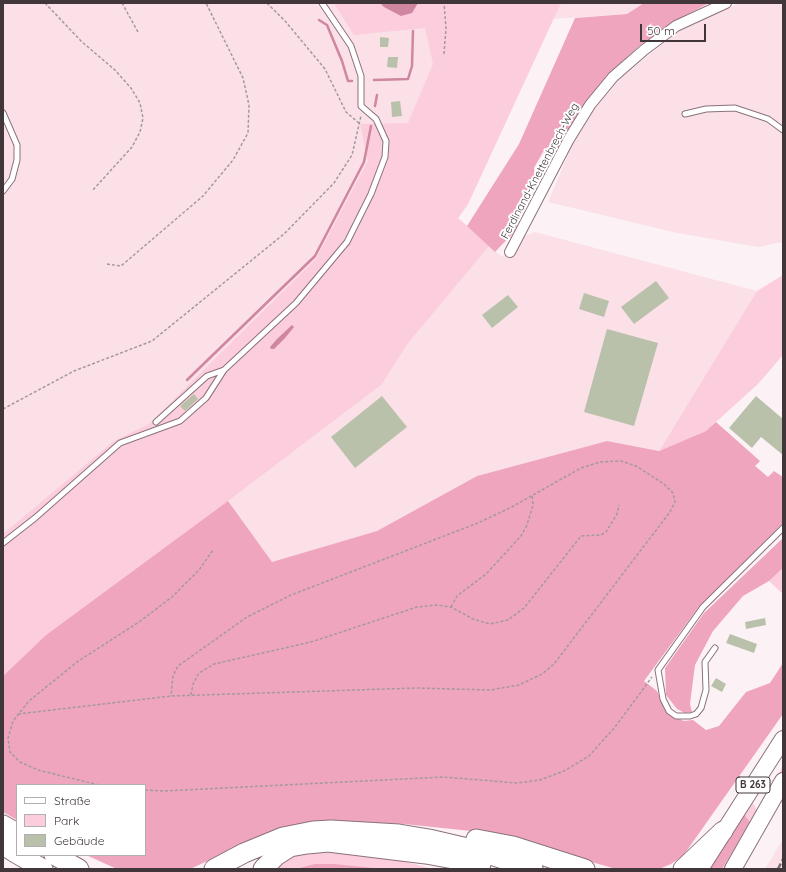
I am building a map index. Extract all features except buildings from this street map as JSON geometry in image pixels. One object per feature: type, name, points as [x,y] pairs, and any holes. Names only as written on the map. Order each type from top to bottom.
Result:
[{"type":"highway","points":[[3,825],[16,832]]},
{"type":"highway","points":[[214,869],[250,850],[298,833],[331,830],[399,834],[437,834],[488,841],[513,846],[585,869]]},
{"type":"highway","points":[[683,869],[724,831]]},
{"type":"highway","points":[[399,834],[476,850],[533,869]]},
{"type":"highway","points":[[263,869],[283,851],[307,844],[328,842],[392,852],[450,858],[500,869]]},
{"type":"highway","points":[[3,845],[16,853]]},
{"type":"highway","points":[[392,852],[451,869]]},
{"type":"highway","points":[[21,856],[43,869]]},
{"type":"main road","name":"B 263","points":[[700,869],[783,739]]},
{"type":"main road","name":"B 263","points":[[733,869],[783,781]]},
{"type":"street","name":"Ferdinand-Knettenbrech-Weg","points":[[510,252],[569,139],[590,105],[609,83],[644,50],[676,26],[726,3]]},
{"type":"lane","points":[[3,543],[35,518],[120,443],[180,421],[206,398],[224,370],[296,303],[347,242],[368,200],[386,157],[386,141],[381,126],[372,114],[362,106],[362,81],[356,57],[346,35],[322,3]]},
{"type":"lane","points":[[684,114],[706,109],[735,108],[768,119],[783,130]]},
{"type":"lane","points":[[3,112],[17,145],[17,160],[12,179],[3,192]]},
{"type":"lane","points":[[156,422],[207,376],[224,370]]},
{"type":"lane","points":[[715,648],[705,662],[706,690],[701,708],[696,714],[690,716],[676,716],[669,711],[661,692],[658,670],[703,607],[783,528]]},
{"type":"path","points":[[45,3],[82,42],[115,70],[131,88],[140,103],[143,118],[140,132],[132,148],[92,191]]},
{"type":"path","points":[[122,3],[138,32]]},
{"type":"path","points":[[107,264],[120,266],[203,196],[233,160],[248,133],[249,104],[243,78],[206,3]]},
{"type":"path","points":[[267,3],[286,22],[325,69],[346,112],[360,124]]},
{"type":"path","points":[[444,3],[446,28],[444,54]]},
{"type":"path","points":[[3,409],[74,371],[152,341],[284,234],[334,183],[352,155],[360,124],[362,106]]},
{"type":"path","points":[[18,714],[171,696],[416,688],[490,690],[519,685],[542,674],[554,664],[670,512],[675,502],[673,493],[664,484],[636,466],[621,461],[600,462],[580,468],[478,524],[292,595],[247,617],[178,666],[173,676],[171,696]]},
{"type":"path","points":[[451,607],[457,596],[486,574],[521,536],[527,525],[533,505],[532,495]]},
{"type":"path","points":[[191,695],[193,684],[199,673],[214,664],[311,642],[417,607],[436,604],[451,607],[474,619],[490,624],[508,620],[524,608],[581,536],[601,535],[606,532],[617,514],[619,505]]},
{"type":"path","points":[[95,784],[38,770],[20,762],[10,752],[8,738],[13,721],[29,701],[77,662],[139,622],[172,597],[199,570],[213,550]]},
{"type":"path","points":[[146,790],[165,792],[443,777],[517,783],[540,780],[564,771],[589,756],[616,726],[658,670]]},
{"type":"shaded area","points":[[3,3],[644,3],[627,14],[553,19],[468,204],[458,218],[502,257],[524,236],[535,232],[757,291],[659,451],[607,441],[477,476],[377,531],[272,563],[228,502],[46,635],[3,676]]},
{"type":"shaded area","points":[[380,3],[418,3],[412,13],[401,16],[384,7]]},
{"type":"shaded area","points":[[644,3],[709,3],[673,22],[639,46],[609,74],[585,103],[564,137],[556,156],[543,152],[534,168],[535,177],[512,223],[519,227],[495,252],[467,226],[519,144],[575,18],[627,14]]},
{"type":"shaded area","points":[[740,3],[783,3],[783,242],[758,247],[677,233],[548,202],[573,143],[595,108],[617,81],[680,30],[712,14]]},
{"type":"shaded area","points":[[292,325],[294,327],[285,338],[274,349],[271,349],[270,347],[277,339]]},
{"type":"shaded area","points":[[716,422],[760,461],[755,466],[768,477],[774,471],[783,477],[783,523],[698,608],[644,681],[657,691],[667,713],[684,721],[693,720],[706,730],[719,726],[746,692],[770,683],[783,663],[783,714],[683,856],[671,864],[659,869],[616,869],[490,833],[404,824],[350,822],[255,839],[190,869],[117,869],[88,856],[146,856],[146,784],[16,784],[16,819],[3,812],[3,676],[46,635],[228,501],[272,562],[377,531],[477,476],[607,441],[659,451],[706,431]]},
{"type":"shaded area","points":[[783,538],[783,568],[769,581],[743,596],[713,631],[695,665],[690,704],[692,712],[685,713],[677,709],[666,695],[665,668],[704,613]]},
{"type":"shaded area","points":[[743,813],[750,822],[722,869],[708,869]]},
{"type":"shaded area","points":[[783,839],[783,869],[765,869]]},
{"type":"shaded area","points":[[314,864],[334,864],[383,869],[296,869]]},
{"type":"green space","points":[[334,3],[561,3],[468,204],[458,218],[489,246],[408,343],[382,384],[228,501],[46,635],[3,676],[3,534],[114,441],[149,424],[316,259],[368,161],[360,124],[408,123],[433,64],[425,28],[354,35]]},
{"type":"green space","points":[[783,275],[783,355],[758,384],[706,431],[659,451],[757,291]]},
{"type":"green space","points":[[783,568],[783,594],[769,581]]},
{"type":"green space","points":[[783,766],[783,770],[726,869],[722,869],[750,822],[743,813],[751,800],[757,810]]},
{"type":"green space","points":[[312,849],[396,859],[433,869],[383,869],[314,864],[296,869],[272,869],[287,857]]},
{"type":"waterway","points":[[319,20],[327,25],[342,61],[348,81],[352,81]]},
{"type":"waterway","points":[[374,80],[408,79],[412,66],[413,31]]},
{"type":"waterway","points":[[375,106],[377,95]]},
{"type":"waterway","points":[[187,380],[315,256],[364,162],[371,126]]},
{"type":"railway","points":[[778,869],[783,859]]}]
